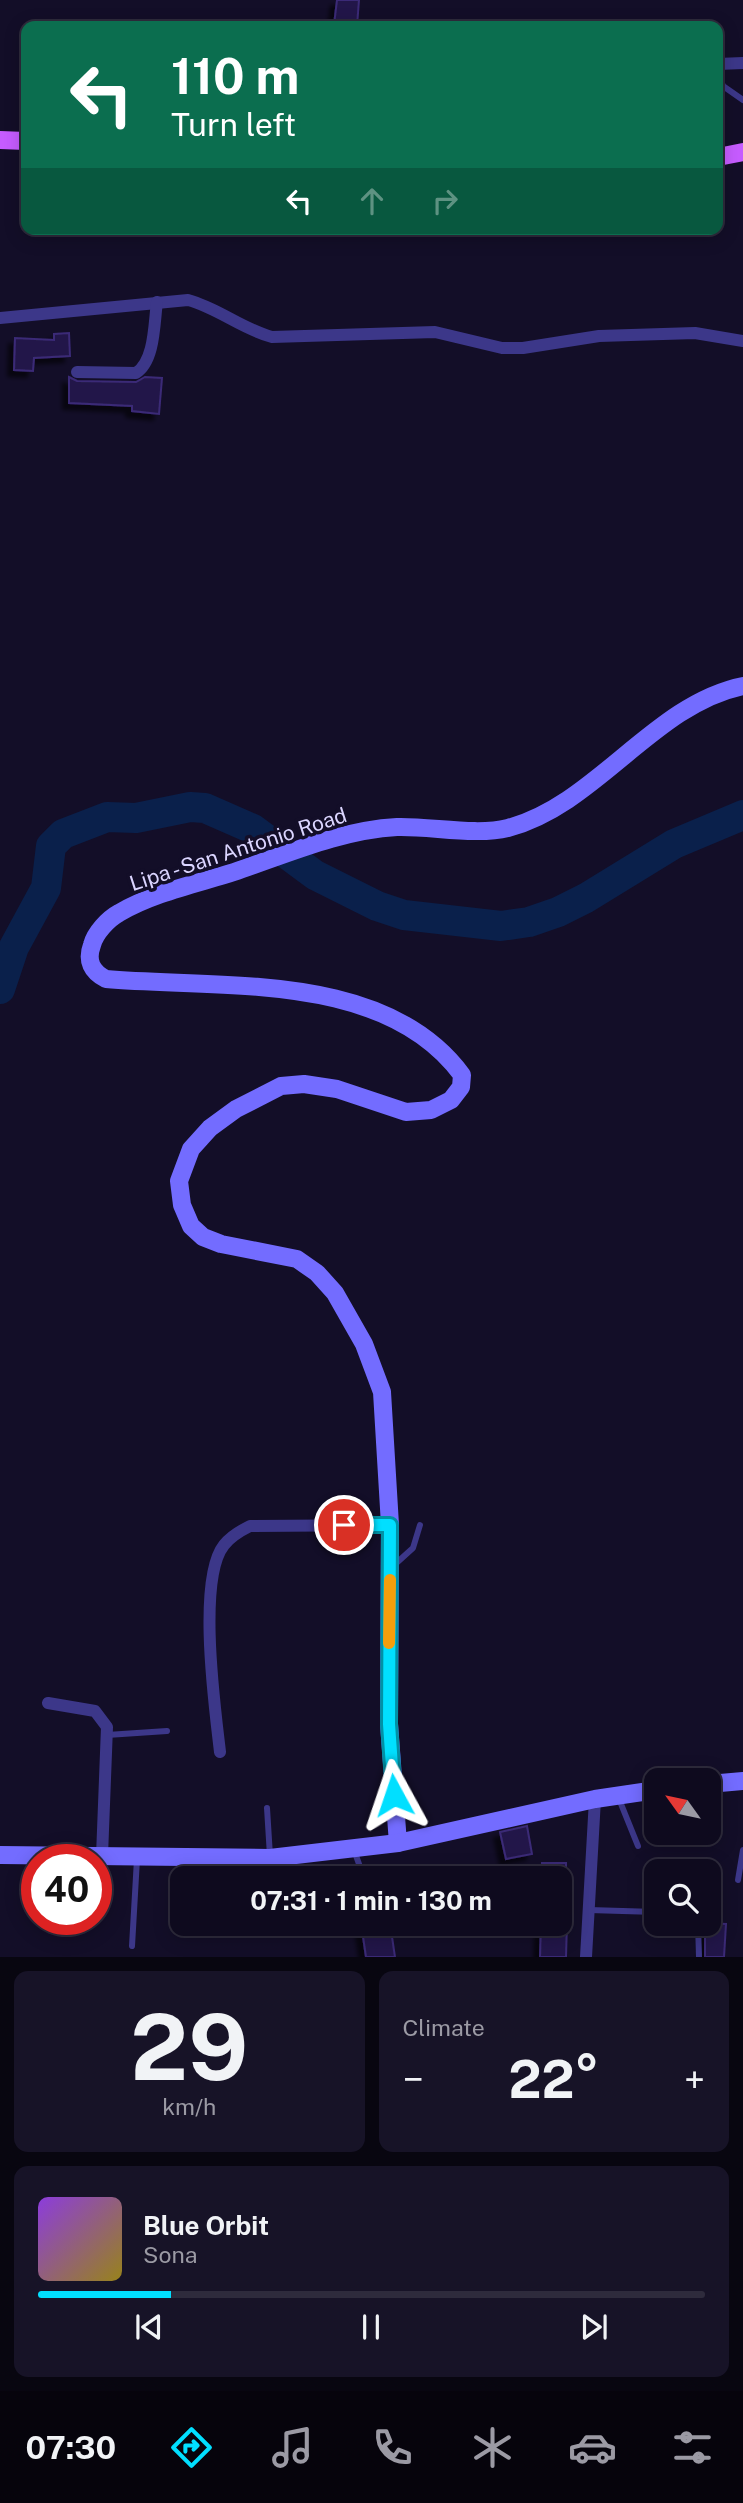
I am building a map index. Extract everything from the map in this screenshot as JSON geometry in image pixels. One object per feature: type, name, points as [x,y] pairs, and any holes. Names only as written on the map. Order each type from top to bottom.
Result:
[{"type":"main road","points":[[0,140],[21,141]]},
{"type":"main road","points":[[723,156],[743,152]]},
{"type":"street","points":[[723,64],[743,63]]},
{"type":"street","points":[[0,318],[188,300],[202,303],[250,331],[272,337],[448,333],[502,348],[523,348],[599,336],[695,333],[743,341]]},
{"type":"street","points":[[76,372],[136,373],[142,369],[148,358],[157,302]]},
{"type":"street","name":"Lipa - San Antonio Road","points":[[398,1843],[389,1724],[390,1525],[382,1392],[364,1343],[335,1293],[317,1273],[297,1259],[221,1244],[203,1237],[191,1226],[182,1205],[179,1181],[191,1149],[210,1128],[236,1109],[281,1086],[304,1084],[337,1089],[406,1112],[431,1110],[452,1100],[461,1087],[462,1075],[451,1059],[431,1043],[390,1018],[337,999],[275,988],[106,979],[95,973],[89,960],[92,943],[117,914],[157,896],[353,833],[397,827],[507,828],[544,813],[581,789],[699,703],[743,686]]},
{"type":"street","points":[[220,1752],[210,1620],[214,1567],[223,1546],[236,1533],[250,1526],[390,1525]]},
{"type":"street","points":[[48,1703],[95,1711],[103,1718],[107,1735],[102,1844]]},
{"type":"street","points":[[721,1783],[743,1781]]},
{"type":"street","points":[[112,1856],[270,1858],[398,1843],[595,1799],[644,1792]]},
{"type":"street","points":[[586,1957],[595,1799]]},
{"type":"street","points":[[0,1855],[21,1855]]},
{"type":"lane","points":[[723,86],[743,100]]},
{"type":"lane","points":[[390,1568],[413,1548],[420,1525]]},
{"type":"lane","points":[[107,1735],[167,1731]]},
{"type":"lane","points":[[618,1795],[638,1846]]},
{"type":"lane","points":[[267,1808],[270,1858]]},
{"type":"lane","points":[[353,1848],[360,1866]]},
{"type":"lane","points":[[738,1880],[743,1850]]},
{"type":"lane","points":[[132,1946],[137,1857]]},
{"type":"lane","points":[[587,1910],[644,1912]]},
{"type":"lane","points":[[698,1936],[699,1957]]},
{"type":"building","points":[[337,0],[359,0],[357,21],[334,21]]},
{"type":"building","points":[[69,333],[70,356],[34,358],[33,371],[14,370],[15,338],[54,340],[54,334]]},
{"type":"building","points":[[69,377],[77,381],[136,382],[145,377],[162,378],[159,414],[132,411],[132,406],[69,403]]},
{"type":"building","points":[[527,1826],[532,1854],[506,1859],[500,1832]]},
{"type":"building","points":[[542,1863],[566,1863],[566,1866],[542,1866]]},
{"type":"building","points":[[721,1924],[726,1924],[724,1957],[705,1957],[705,1936],[721,1936]]},
{"type":"building","points":[[363,1936],[392,1936],[395,1957],[366,1957]]},
{"type":"building","points":[[541,1936],[567,1936],[566,1957],[540,1957]]},
{"type":"waterway","points":[[0,989],[14,947],[46,888],[51,846],[63,834],[107,817],[136,818],[190,807],[205,808],[253,829],[315,875],[377,906],[404,915],[501,926],[529,922],[558,912],[674,844],[743,815]]},
{"type":"waterway","points":[[0,970],[6,974]]},
{"type":"slow traffic","points":[[389,1643],[390,1580]]},
{"type":"route","points":[[344,1525],[390,1525],[389,1724],[394,1795]]}]
